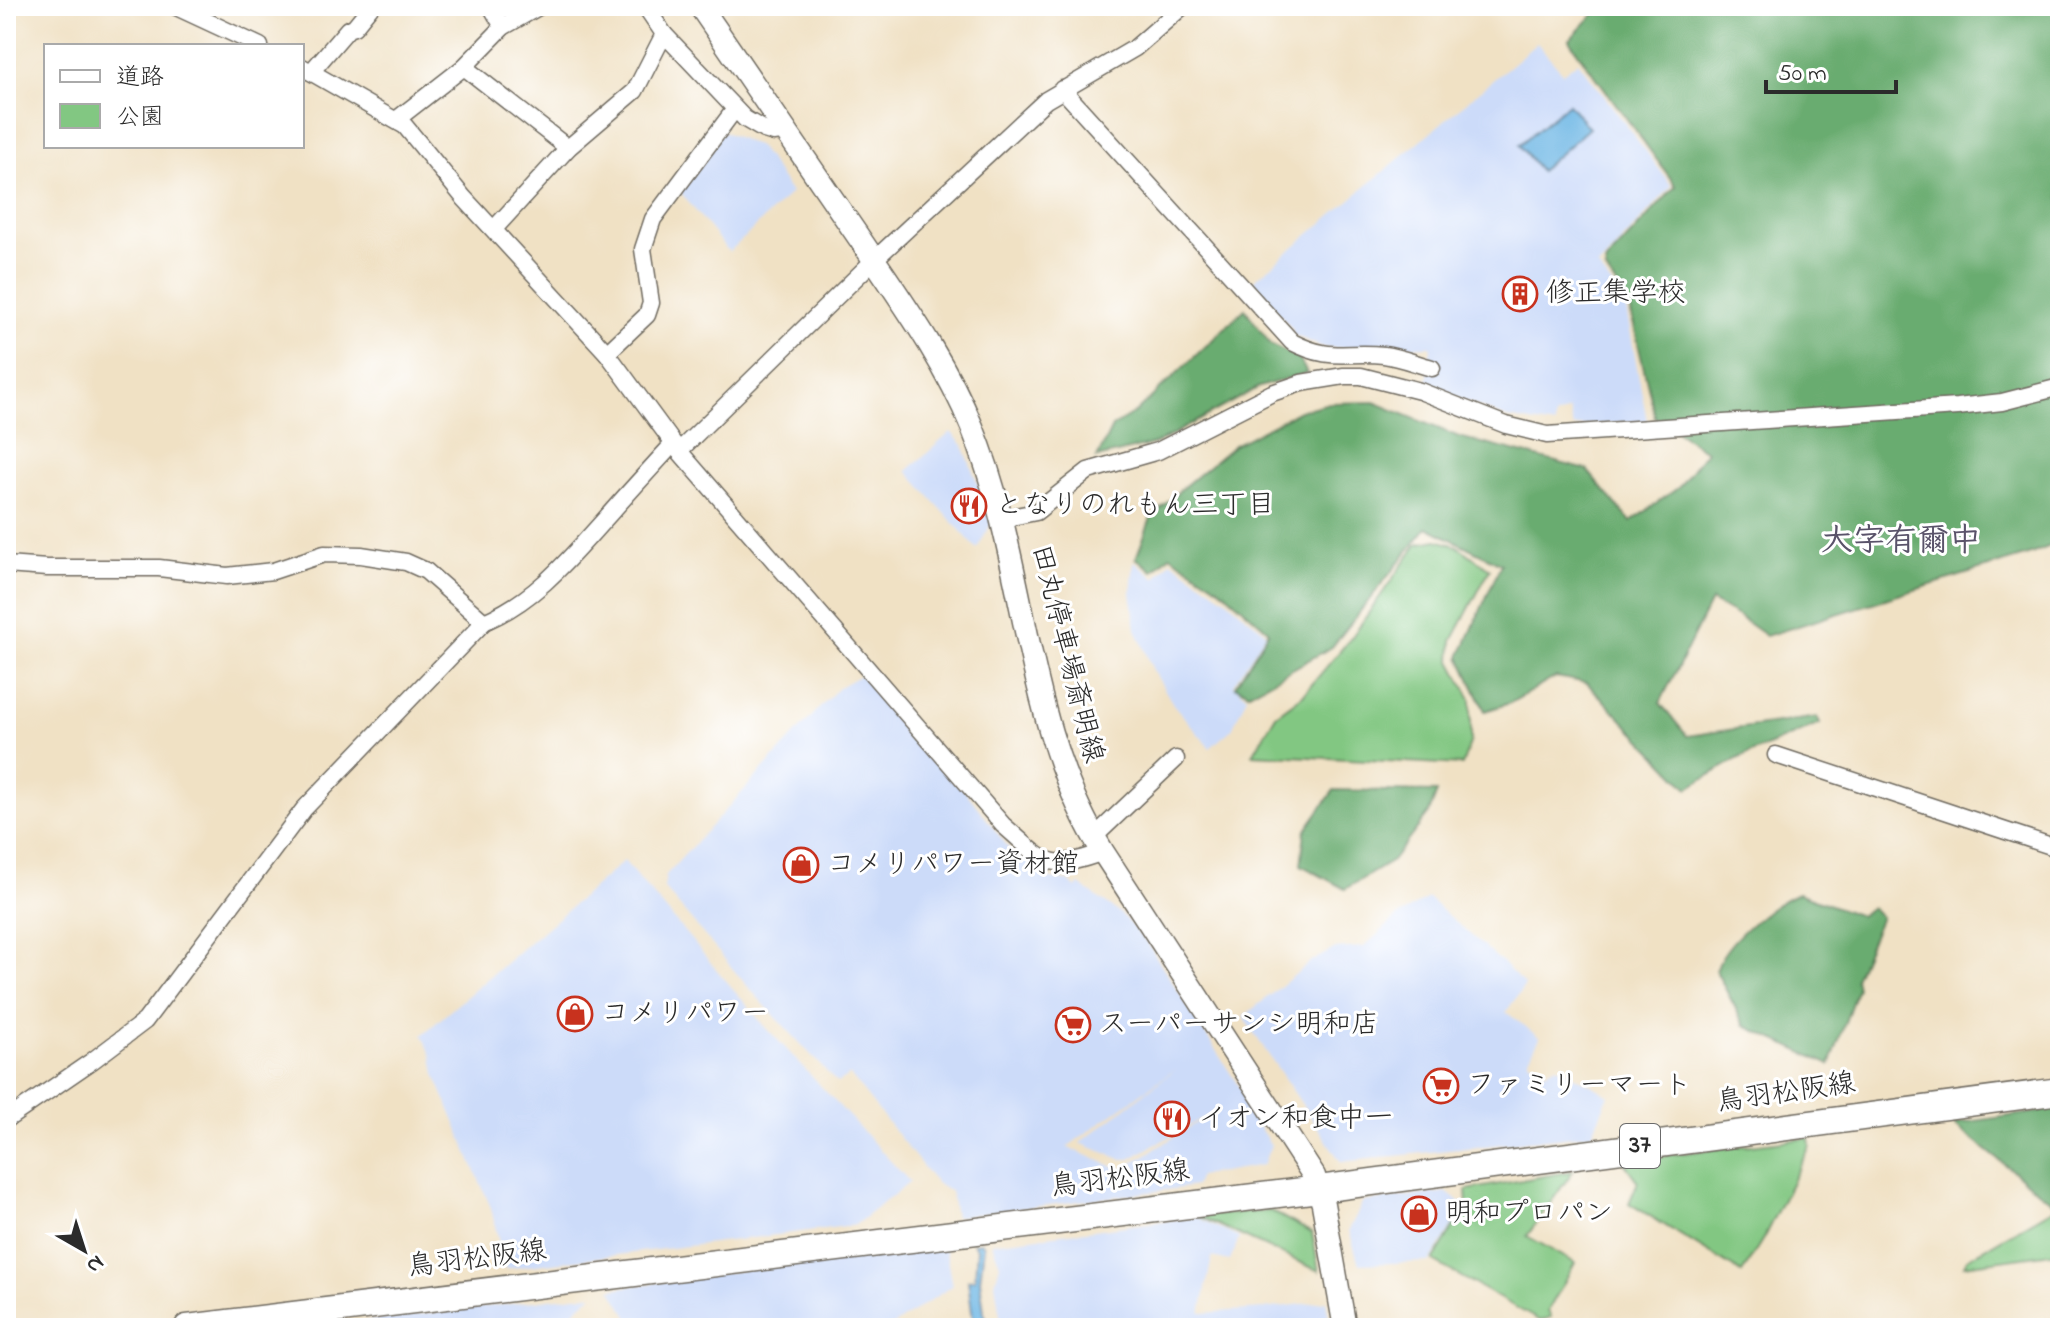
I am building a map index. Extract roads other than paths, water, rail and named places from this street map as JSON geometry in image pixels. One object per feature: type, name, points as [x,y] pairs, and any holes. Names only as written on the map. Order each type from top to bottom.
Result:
[{"type":"main road","name":"田丸停車場斎明線","points":[[700,6],[917,324],[960,399],[981,451],[1001,519],[1052,739],[1074,796],[1098,845],[1308,1165],[1319,1189],[1345,1328]]},
{"type":"main road","name":"鳥羽松阪線","points":[[187,1328],[290,1322],[2060,1091]]},
{"type":"street","points":[[174,6],[256,44]]},
{"type":"street","points":[[371,6],[354,27],[348,29],[307,70],[405,126],[464,198],[607,353],[676,448],[1003,825],[1041,858],[1066,864],[1098,845],[1176,759]]},
{"type":"street","points":[[491,6],[503,27]]},
{"type":"street","points":[[396,120],[464,67],[503,27],[540,6]]},
{"type":"street","points":[[645,6],[664,34],[755,127],[774,133],[787,131]]},
{"type":"street","points":[[6,1120],[145,1021],[304,809],[484,622],[507,613],[545,584],[676,448],[1046,100],[1135,48],[1183,6]]},
{"type":"street","points":[[494,229],[568,148],[635,91],[664,34]]},
{"type":"street","points":[[464,67],[568,148]]},
{"type":"street","points":[[1062,89],[1292,342],[1313,353],[1382,355],[1432,368]]},
{"type":"street","points":[[607,353],[647,315],[651,303],[643,249],[653,219],[735,109]]},
{"type":"street","points":[[1001,519],[1036,512],[1088,471],[1158,451],[1272,393],[1301,383],[1344,376],[1361,376],[1420,391],[1506,425],[1547,435],[1957,407],[2002,402],[2060,387]]},
{"type":"street","points":[[6,565],[159,568],[227,576],[273,571],[324,554],[361,555],[406,562],[426,571],[484,622]]},
{"type":"street","points":[[1776,755],[2060,849]]},
{"type":"water","points":[[1568,104],[1589,128],[1540,171],[1519,145]]},
{"type":"water","points":[[981,1242],[984,1246],[980,1280],[986,1328],[974,1328],[968,1280],[975,1279],[977,1248],[973,1243]]},
{"type":"place","name":"修正集学校","points":[[1520,294]]},
{"type":"place","name":"となりのれもん三丁目","points":[[969,506]]},
{"type":"place","name":"コメリパワー資材館","points":[[801,865]]},
{"type":"place","name":"コメリパワー","points":[[575,1014]]},
{"type":"place","name":"スーパーサンシ明和店","points":[[1073,1025]]},
{"type":"place","name":"ファミリーマート","points":[[1441,1086]]},
{"type":"place","name":"イオン和食中一","points":[[1172,1119]]},
{"type":"place","name":"明和プロパン","points":[[1419,1214]]},
{"type":"district","name":"大字有爾中","points":[[1901,542]]}]
